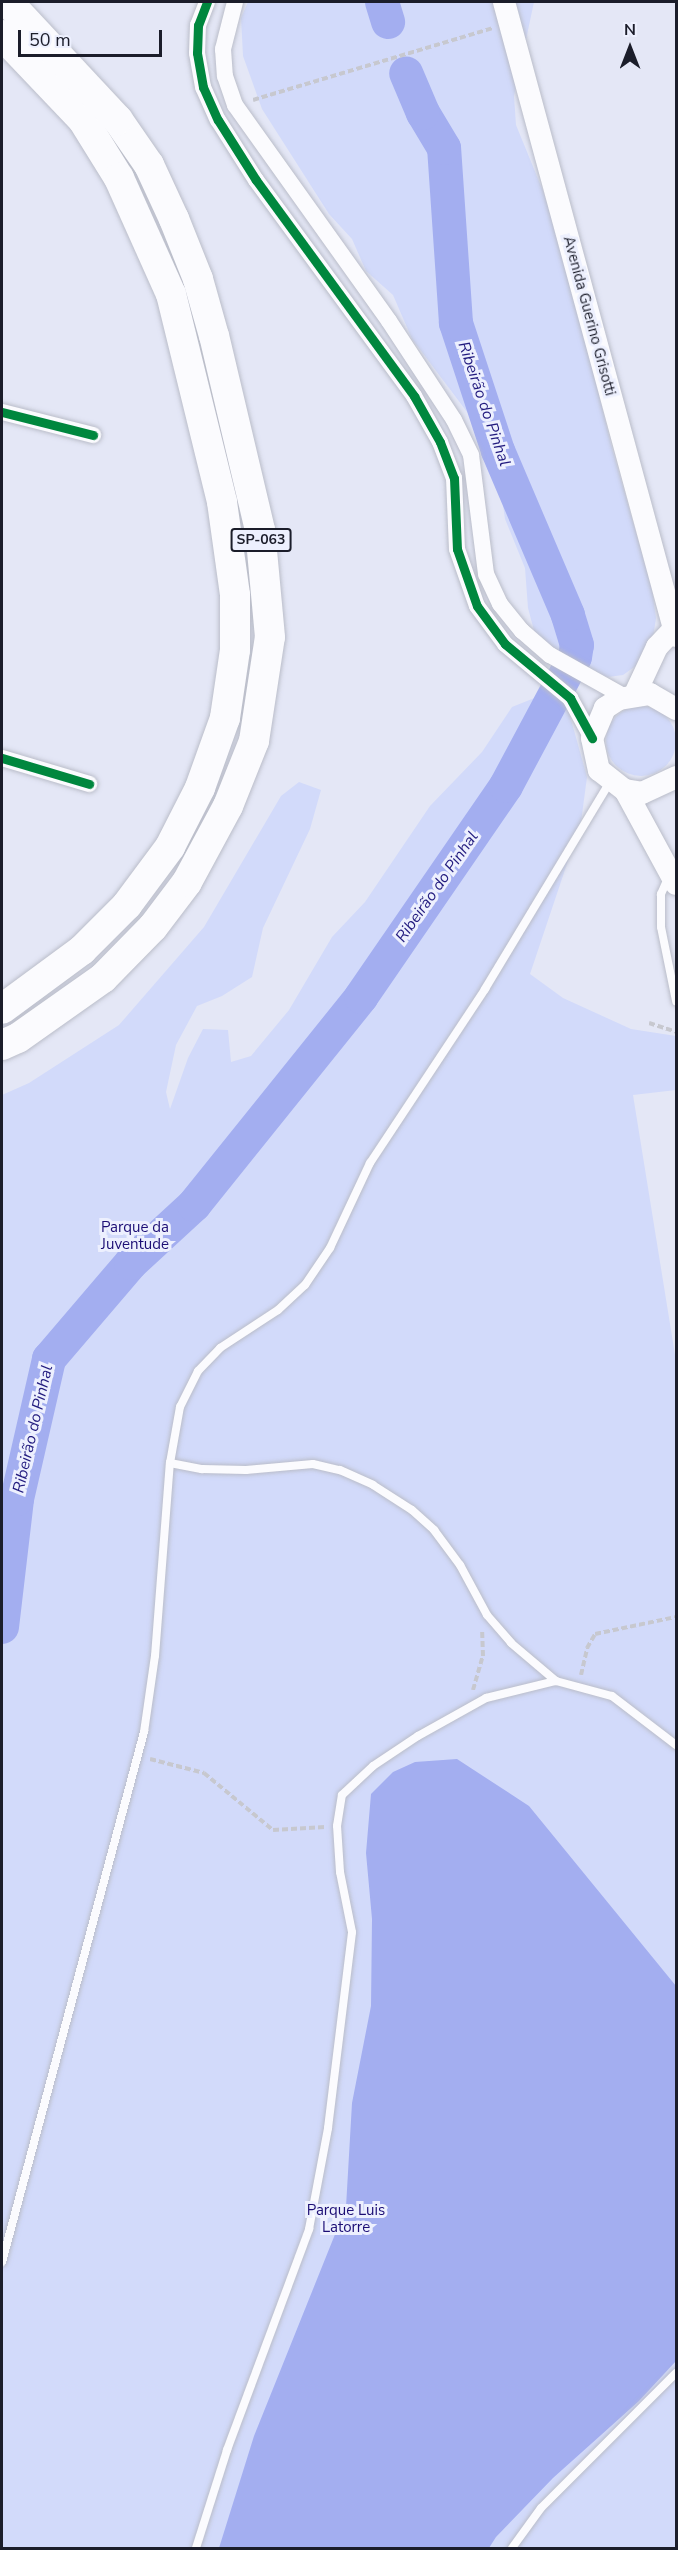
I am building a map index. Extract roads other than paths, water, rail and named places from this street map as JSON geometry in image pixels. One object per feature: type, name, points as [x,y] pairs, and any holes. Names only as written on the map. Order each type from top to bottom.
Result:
[{"type":"highway","name":"SP-063","points":[[2,1045],[18,1038],[103,978],[153,927],[187,882],[228,806],[254,741],[270,637],[260,530],[214,336],[198,279],[174,219],[149,165],[118,120],[8,2]]},
{"type":"highway","name":"SP-063","points":[[2,35],[82,120],[119,178],[171,294],[222,502],[235,595],[235,650],[225,718],[200,788],[170,847],[127,905],[82,950],[2,1009]]},
{"type":"main road","name":"Avenida Guerino Grisotti","points":[[507,12],[675,633]]},
{"type":"main road","points":[[630,696],[657,647],[675,633]]},
{"type":"main road","points":[[673,879],[618,786],[599,770],[591,738],[605,708],[630,696],[650,694],[676,709]]},
{"type":"main road","points":[[618,786],[642,793],[675,783]]},
{"type":"street","points":[[207,2],[198,25],[197,53],[202,87],[218,120],[256,180],[414,396],[440,442],[454,478],[457,549],[465,580],[477,606],[505,644],[531,669],[570,698],[591,738]]},
{"type":"street","points":[[235,2],[223,49],[225,76],[235,105],[389,321],[454,420],[471,455],[486,574],[500,604],[522,631],[550,655],[630,696]]},
{"type":"street","points":[[2,412],[93,435]]},
{"type":"street","points":[[2,758],[89,784]]},
{"type":"lane","points":[[2,2262],[137,1756],[155,1656],[170,1463],[180,1407],[198,1371],[220,1348],[278,1310],[305,1285],[330,1248],[370,1163],[618,786]]},
{"type":"lane","points":[[673,879],[660,909],[666,957],[676,1001]]},
{"type":"lane","points":[[666,957],[676,972]]},
{"type":"lane","points":[[170,1463],[202,1469],[313,1464],[340,1470],[412,1510],[460,1565],[481,1602],[511,1643],[556,1681]]},
{"type":"lane","points":[[196,2548],[227,2451],[312,2218],[341,2040],[352,1932],[340,1872],[337,1826],[342,1795],[373,1766],[486,1698],[556,1681],[579,1684],[612,1696],[676,1745]]},
{"type":"lane","points":[[512,2548],[541,2508],[676,2373]]},
{"type":"water","points":[[457,1759],[529,1806],[676,1986],[676,2361],[639,2401],[553,2478],[496,2537],[489,2548],[219,2548],[254,2436],[346,2207],[352,2103],[371,2006],[372,1919],[366,1853],[371,1794],[393,1772],[415,1762]]},
{"type":"waterway","points":[[382,2],[388,22]]},
{"type":"waterway","name":"Ribeirão do Pinhal","points":[[2,1627],[17,1499],[49,1359],[131,1263],[194,1205],[361,997],[506,786],[575,657],[577,645],[568,615],[498,451],[456,323],[444,148],[423,113],[406,73]]},
{"type":"park label","name":"Parque da Juventude","points":[[135,1236]]},
{"type":"park label","name":"Parque Luis Latorre","points":[[346,2218]]}]
